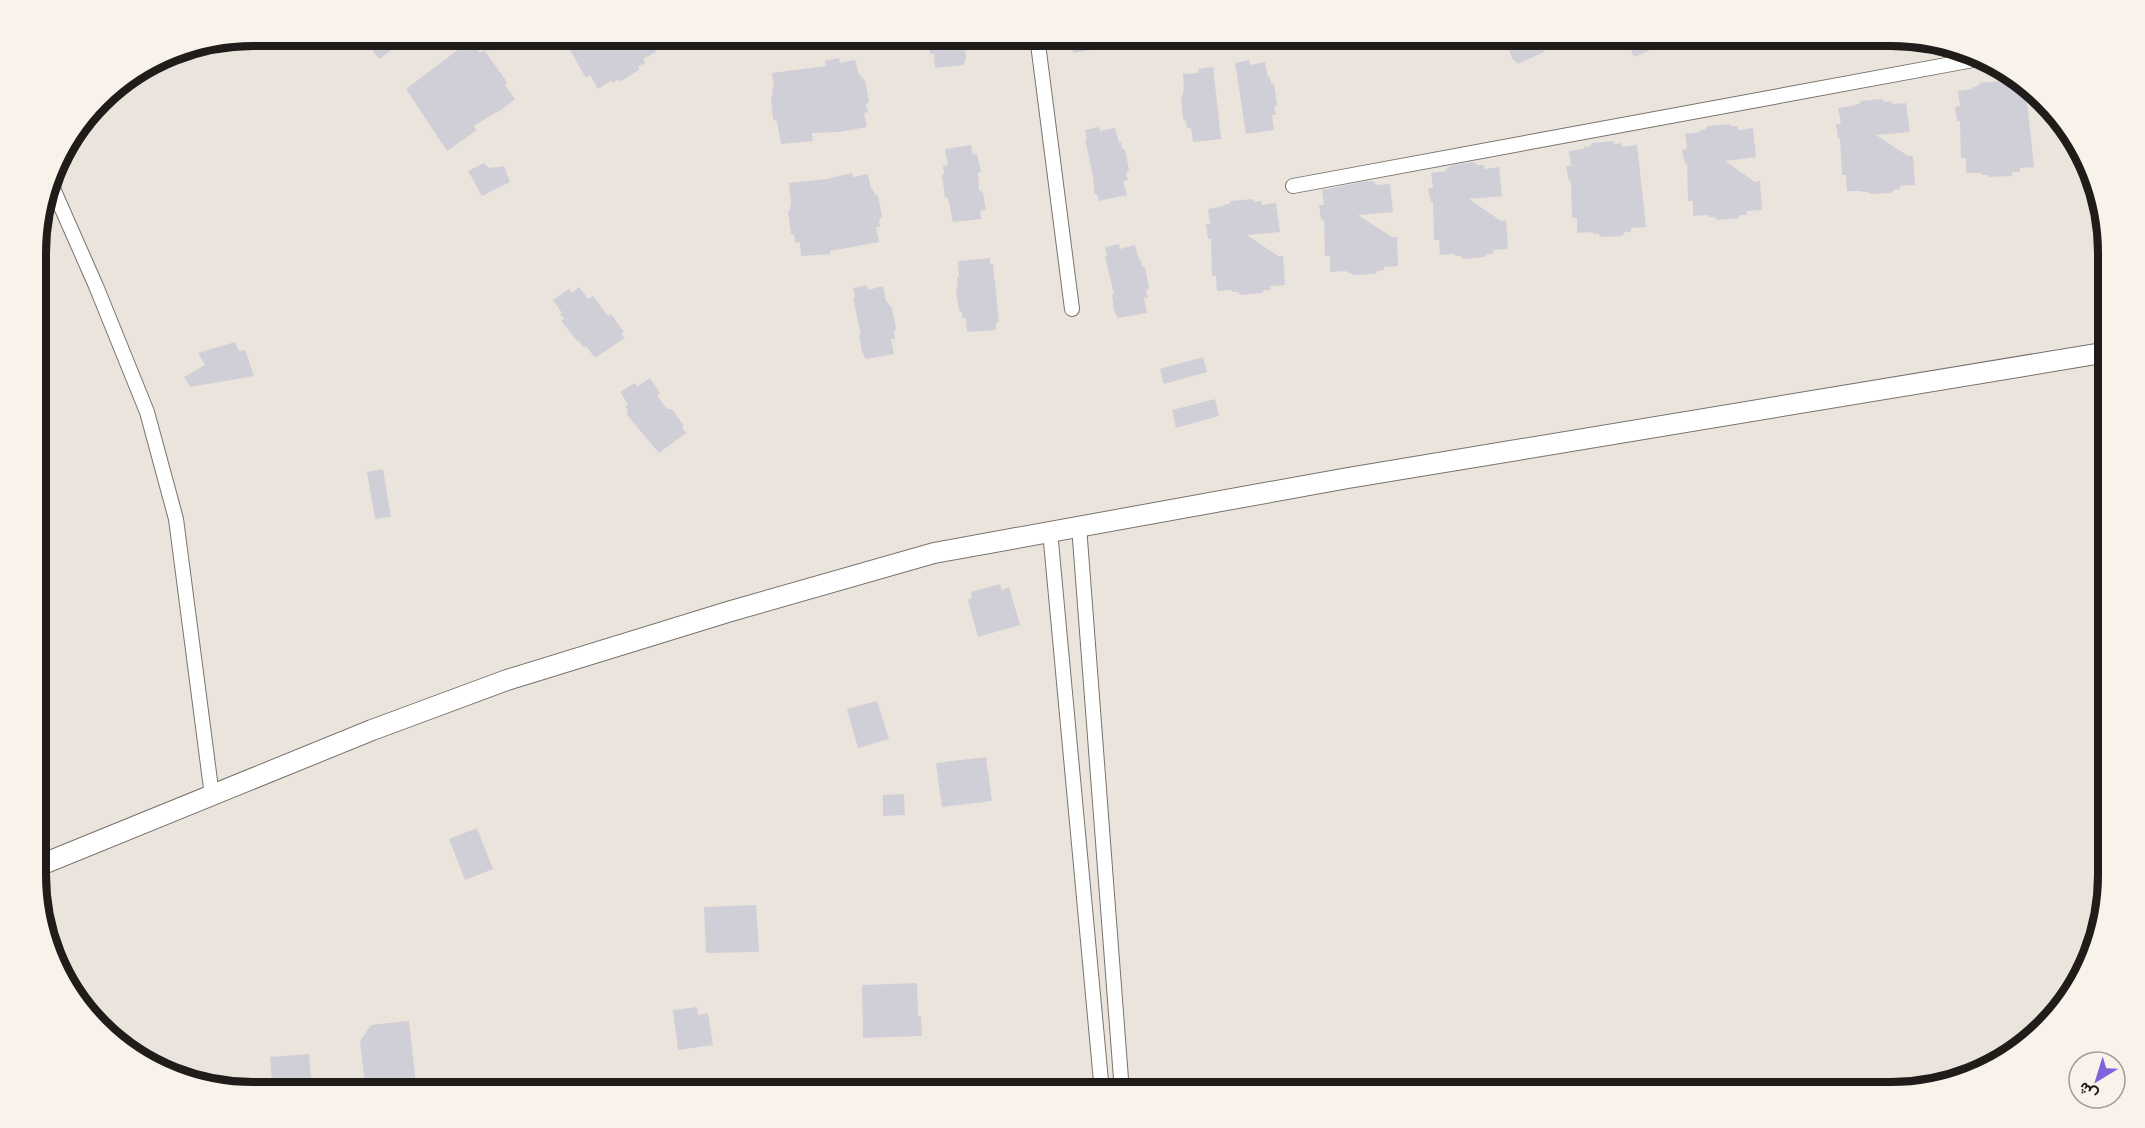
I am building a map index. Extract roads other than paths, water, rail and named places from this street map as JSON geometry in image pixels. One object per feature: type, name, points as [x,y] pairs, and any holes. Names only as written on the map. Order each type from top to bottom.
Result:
[{"type":"street","points":[[1038,46],[1072,309]]},
{"type":"street","points":[[1293,186],[1968,61]]},
{"type":"street","points":[[56,195],[147,412],[176,519],[212,796]]},
{"type":"street","points":[[46,863],[372,730],[518,676],[731,611],[934,553],[1348,478],[2098,354]]},
{"type":"street","points":[[1079,526],[1121,1081]]},
{"type":"street","points":[[1050,531],[1101,1081]]}]
